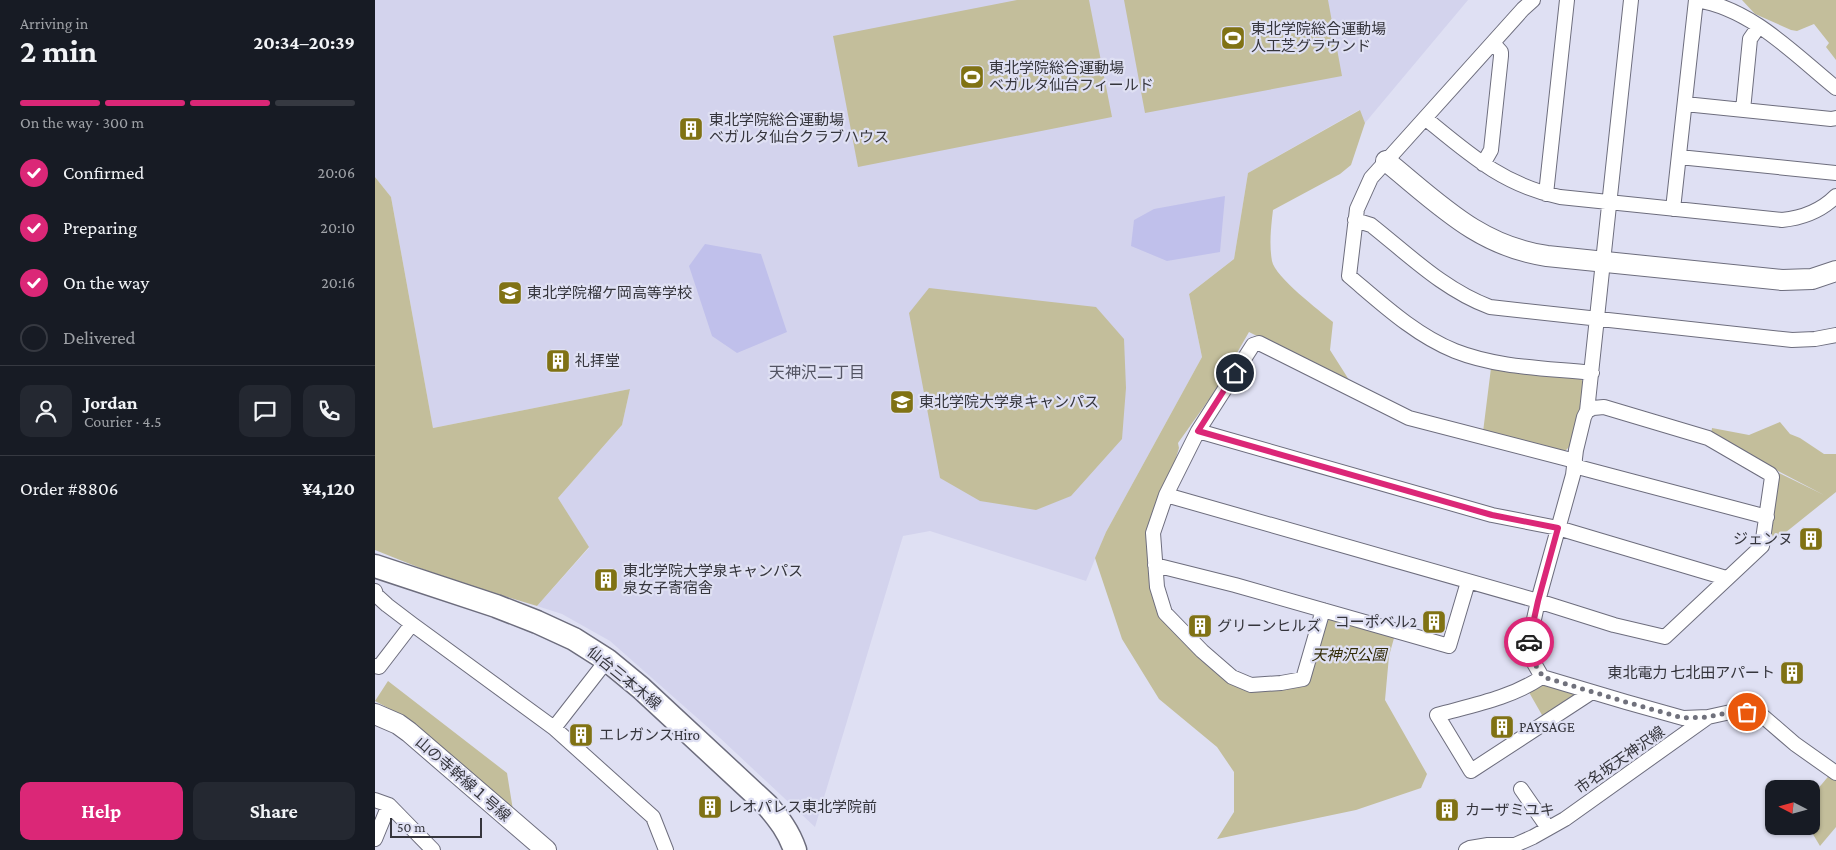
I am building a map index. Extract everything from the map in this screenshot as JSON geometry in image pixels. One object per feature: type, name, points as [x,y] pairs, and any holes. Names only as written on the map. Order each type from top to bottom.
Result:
[{"type":"main road","name":"仙台三本木線","points":[[376,574],[496,606],[537,622],[574,640],[607,660],[641,688],[767,805],[779,819],[790,837],[795,850]]},
{"type":"street","points":[[1533,0],[1367,184],[1357,209],[1349,276],[1417,330],[1443,345],[1481,359],[1505,364],[1591,373]]},
{"type":"street","points":[[1546,194],[1567,0]]},
{"type":"street","points":[[1631,0],[1587,411],[1527,651],[1543,677],[1683,718],[1708,717]]},
{"type":"street","points":[[1673,209],[1696,0],[1726,8],[1759,26],[1836,88]]},
{"type":"street","points":[[1743,110],[1751,39],[1759,26]]},
{"type":"street","points":[[1483,164],[1491,150],[1501,56],[1501,52],[1493,43]]},
{"type":"street","points":[[1685,104],[1831,120],[1836,118]]},
{"type":"street","points":[[1425,118],[1483,164],[1511,181],[1546,194],[1609,203],[1782,220],[1809,215],[1826,205],[1836,196]]},
{"type":"street","points":[[1679,156],[1836,173]]},
{"type":"street","points":[[1386,161],[1464,223],[1499,244],[1533,254],[1782,280],[1812,279],[1836,271]]},
{"type":"street","points":[[1355,220],[1371,225],[1449,287],[1478,302],[1501,309],[1792,340],[1815,339],[1836,335]]},
{"type":"street","points":[[1323,610],[1303,679],[1251,686],[1233,677],[1202,652],[1165,613],[1157,587],[1153,533],[1166,495],[1198,431],[1253,345],[1259,343],[1409,418],[1767,517]]},
{"type":"street","points":[[1166,495],[1538,601],[1614,625],[1665,637],[1762,546],[1772,477],[1724,446],[1690,432],[1604,407],[1598,406],[1587,411]]},
{"type":"street","points":[[1198,431],[1492,515],[1558,528],[1726,578]]},
{"type":"street","points":[[1155,565],[1235,585],[1449,646],[1468,582]]},
{"type":"street","points":[[375,591],[376,595],[387,605],[554,728],[653,817],[666,850]]},
{"type":"street","points":[[375,666],[379,668],[412,624]]},
{"type":"street","points":[[554,728],[607,660]]},
{"type":"street","points":[[1543,677],[1529,686],[1504,697],[1437,715],[1471,771],[1592,692]]},
{"type":"street","name":"市名坂天神沢線","points":[[1466,850],[1488,845],[1515,846],[1565,819],[1708,717],[1735,711],[1759,713],[1795,744],[1836,772]]},
{"type":"street","name":"山の寺幹線１号線","points":[[375,714],[398,724],[409,732],[546,850]]},
{"type":"street","points":[[1521,789],[1548,828]]},
{"type":"street","points":[[375,800],[389,805],[433,850]]},
{"type":"street","points":[[375,840],[389,805]]},
{"type":"shaded area","name":"東北学院大学泉キャンパス","points":[[375,0],[1468,0],[1365,123],[1359,110],[1248,173],[1234,259],[1189,294],[1202,357],[1106,532],[1086,581],[930,531],[903,536],[815,827],[720,738],[610,641],[562,614],[537,606],[589,548],[558,498],[622,425],[630,389],[433,428],[391,197],[375,177]]},
{"type":"green space","name":"東北学院総合運動場 ベガルタ仙台フィールド","points":[[1017,0],[1089,0],[1112,117],[858,167],[833,36]]},
{"type":"green space","name":"東北学院総合運動場 人工芝グラウンド","points":[[1124,0],[1328,0],[1342,76],[1145,113]]},
{"type":"green space","points":[[1742,0],[1836,0],[1836,60],[1826,47],[1829,43],[1814,24],[1797,31],[1791,30],[1755,14]]},
{"type":"green space","name":"天神沢公園","points":[[1360,110],[1365,123],[1351,165],[1340,174],[1273,210],[1271,236],[1271,255],[1275,268],[1289,284],[1333,322],[1330,350],[1351,383],[1249,332],[1215,391],[1178,443],[1179,448],[1153,533],[1165,613],[1251,685],[1303,679],[1323,610],[1396,631],[1389,656],[1385,700],[1427,774],[1421,788],[1356,810],[1217,839],[1234,812],[1234,772],[1217,747],[1159,699],[1122,639],[1095,558],[1106,532],[1202,357],[1189,294],[1234,259],[1248,173]]},
{"type":"green space","points":[[375,177],[391,197],[433,428],[630,389],[622,425],[558,498],[589,547],[537,606],[445,578],[375,550]]},
{"type":"green space","points":[[929,288],[1096,307],[1124,339],[1126,388],[1122,439],[1071,496],[1036,510],[980,501],[940,478],[909,313]]},
{"type":"green space","points":[[1491,368],[1579,377],[1585,384],[1583,404],[1569,447],[1563,453],[1483,432]]},
{"type":"green space","points":[[1780,422],[1790,434],[1800,438],[1824,454],[1836,454],[1836,492],[1770,545],[1779,473],[1824,495],[1711,436],[1712,428],[1749,435]]},
{"type":"green space","points":[[1542,677],[1592,692],[1546,722],[1526,687]]},
{"type":"green space","points":[[388,681],[507,773],[513,810],[432,738],[403,716],[375,701]]},
{"type":"green space","points":[[1832,772],[1836,775],[1836,827],[1820,846],[1813,835],[1820,835],[1820,786]]},
{"type":"water","points":[[1225,196],[1220,252],[1167,261],[1131,246],[1134,220],[1154,209]]},
{"type":"water","points":[[705,244],[761,254],[787,332],[737,353],[712,336],[689,266]]},
{"type":"way so far","points":[[1529,642],[1527,651],[1543,677],[1683,718],[1708,717],[1735,711],[1747,712]]},
{"type":"place","name":"東北学院総合運動場 人工芝グラウンド","points":[[1233,38]]},
{"type":"place","name":"東北学院総合運動場 ベガルタ仙台フィールド","points":[[972,77]]},
{"type":"place","name":"東北学院総合運動場 べガルタ仙台クラブハウス","points":[[691,129]]},
{"type":"place","name":"東北学院榴ケ岡高等学校","points":[[510,293]]},
{"type":"place","name":"礼拝堂","points":[[558,361]]},
{"type":"place","name":"東北学院大学泉キャンパス","points":[[902,402]]},
{"type":"place","name":"ジェンヌ","points":[[1811,539]]},
{"type":"place","name":"東北学院大学泉キャンパス 泉女子寄宿舎","points":[[606,580]]},
{"type":"place","name":"コーポベル2","points":[[1434,622]]},
{"type":"place","name":"グリーンヒルズ","points":[[1200,626]]},
{"type":"place","name":"東北電力 七北田アパート","points":[[1792,673]]},
{"type":"place","name":"PAYSAGE","points":[[1502,727]]},
{"type":"place","name":"エレガンスHiro","points":[[581,735]]},
{"type":"place","name":"レオパレス東北学院前","points":[[710,807]]},
{"type":"place","name":"カーザミユキ","points":[[1447,810]]},
{"type":"district","name":"天神沢二丁目","points":[[817,372]]},
{"type":"route","points":[[1235,373],[1198,431],[1492,515],[1558,528],[1529,642]]}]
